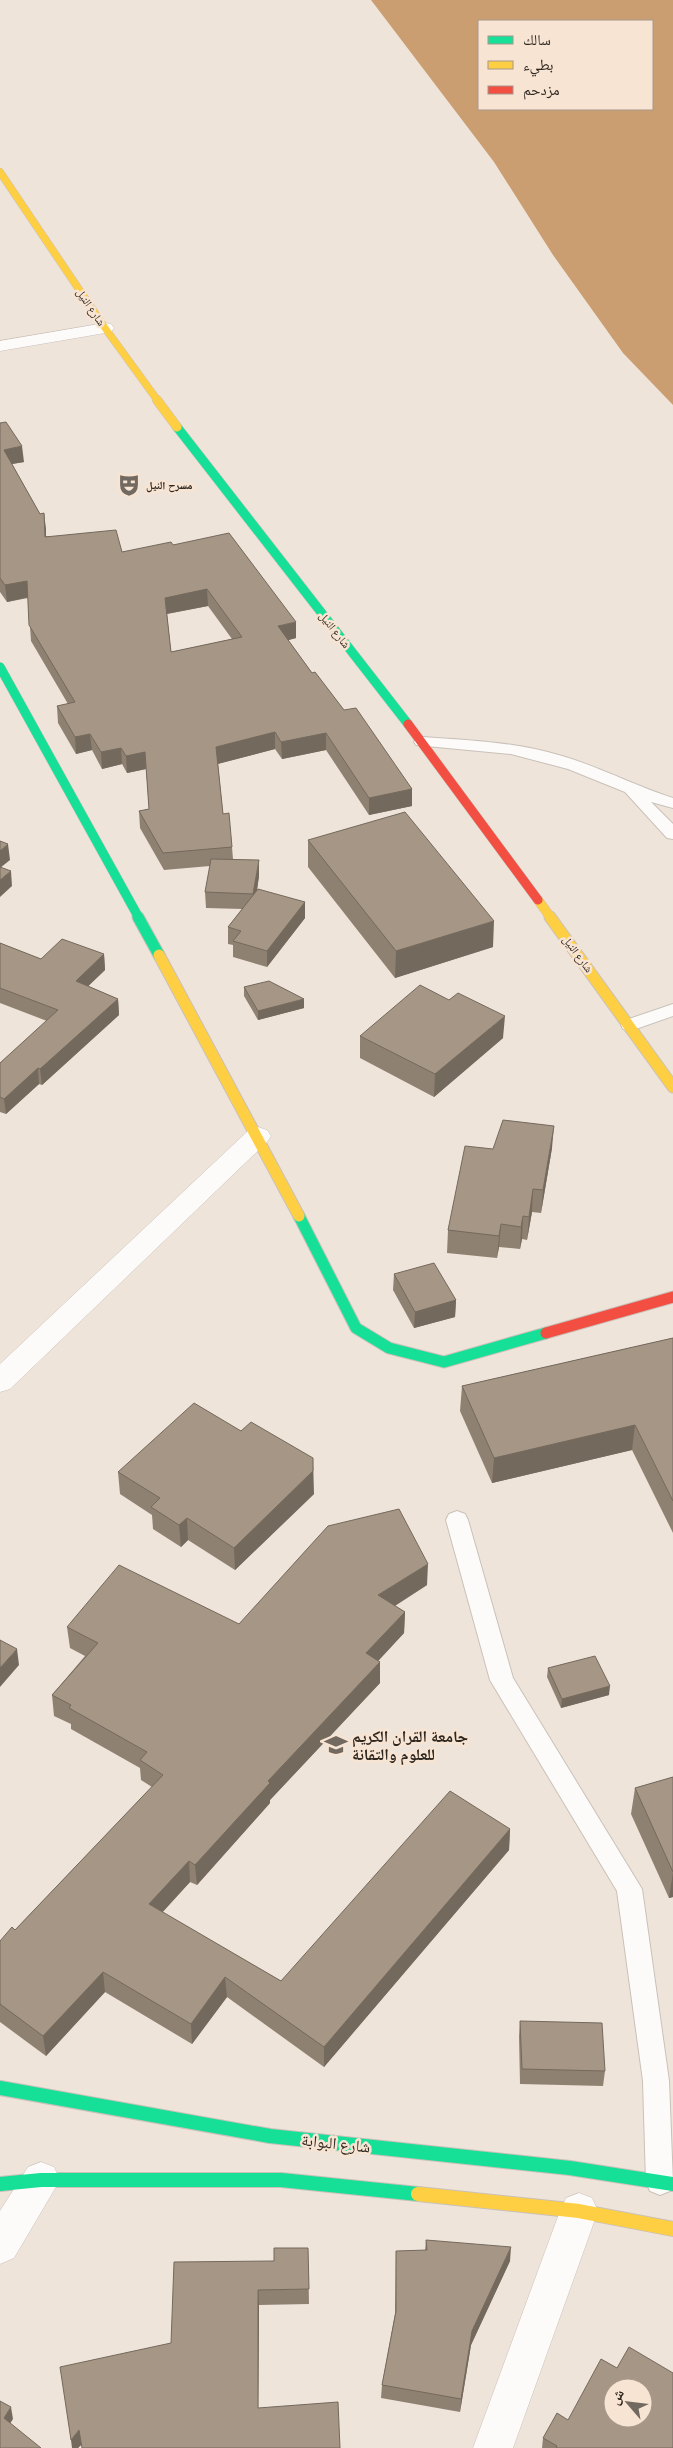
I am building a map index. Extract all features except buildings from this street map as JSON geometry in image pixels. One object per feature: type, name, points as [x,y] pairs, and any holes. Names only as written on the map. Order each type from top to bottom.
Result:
[{"type":"main road","name":"شارع النيل","points":[[0,172],[105,328],[176,426],[422,742],[630,1025],[673,1087]]},
{"type":"main road","points":[[0,667],[258,1136],[356,1328],[389,1348],[444,1362],[673,1297]]},
{"type":"main road","name":"شارع البوابة","points":[[0,2088],[270,2136],[570,2168],[667,2183]]},
{"type":"main road","points":[[0,2184],[41,2180],[281,2180],[579,2211],[673,2230]]},
{"type":"street","points":[[0,346],[105,328]]},
{"type":"street","points":[[0,1381],[258,1136]]},
{"type":"street","points":[[0,2245],[41,2180]]},
{"type":"street","points":[[493,2448],[579,2211]]},
{"type":"lane","points":[[422,742],[540,755],[568,763],[673,803]]},
{"type":"lane","points":[[628,787],[673,834]]},
{"type":"lane","points":[[630,1025],[673,1010]]},
{"type":"lane","points":[[457,1520],[502,1680],[629,1890],[656,2081],[667,2183]]},
{"type":"shaded area","points":[[371,0],[673,0],[673,405],[623,353],[553,255],[494,162]]},
{"type":"traffic: fast","points":[[177,427],[408,724]]},
{"type":"traffic: fast","points":[[0,667],[159,955]]},
{"type":"traffic: fast","points":[[299,1216],[356,1328],[389,1348],[444,1362],[546,1333]]},
{"type":"traffic: fast","points":[[0,2088],[270,2136],[570,2168],[673,2184]]},
{"type":"traffic: fast","points":[[0,2184],[41,2180],[281,2180],[418,2194]]},
{"type":"traffic: slow","points":[[0,172],[105,328],[177,427]]},
{"type":"traffic: slow","points":[[538,900],[673,1087]]},
{"type":"traffic: slow","points":[[159,955],[258,1136],[299,1216]]},
{"type":"traffic: slow","points":[[418,2194],[579,2211],[673,2229]]},
{"type":"traffic: jam","points":[[408,724],[538,900]]},
{"type":"traffic: jam","points":[[546,1333],[673,1297]]},
{"type":"place","name":"مسرح النيل","points":[[129,485]]},
{"type":"place","name":"جامعة القران الكريم للعلوم والتقانة","points":[[336,1745]]}]
